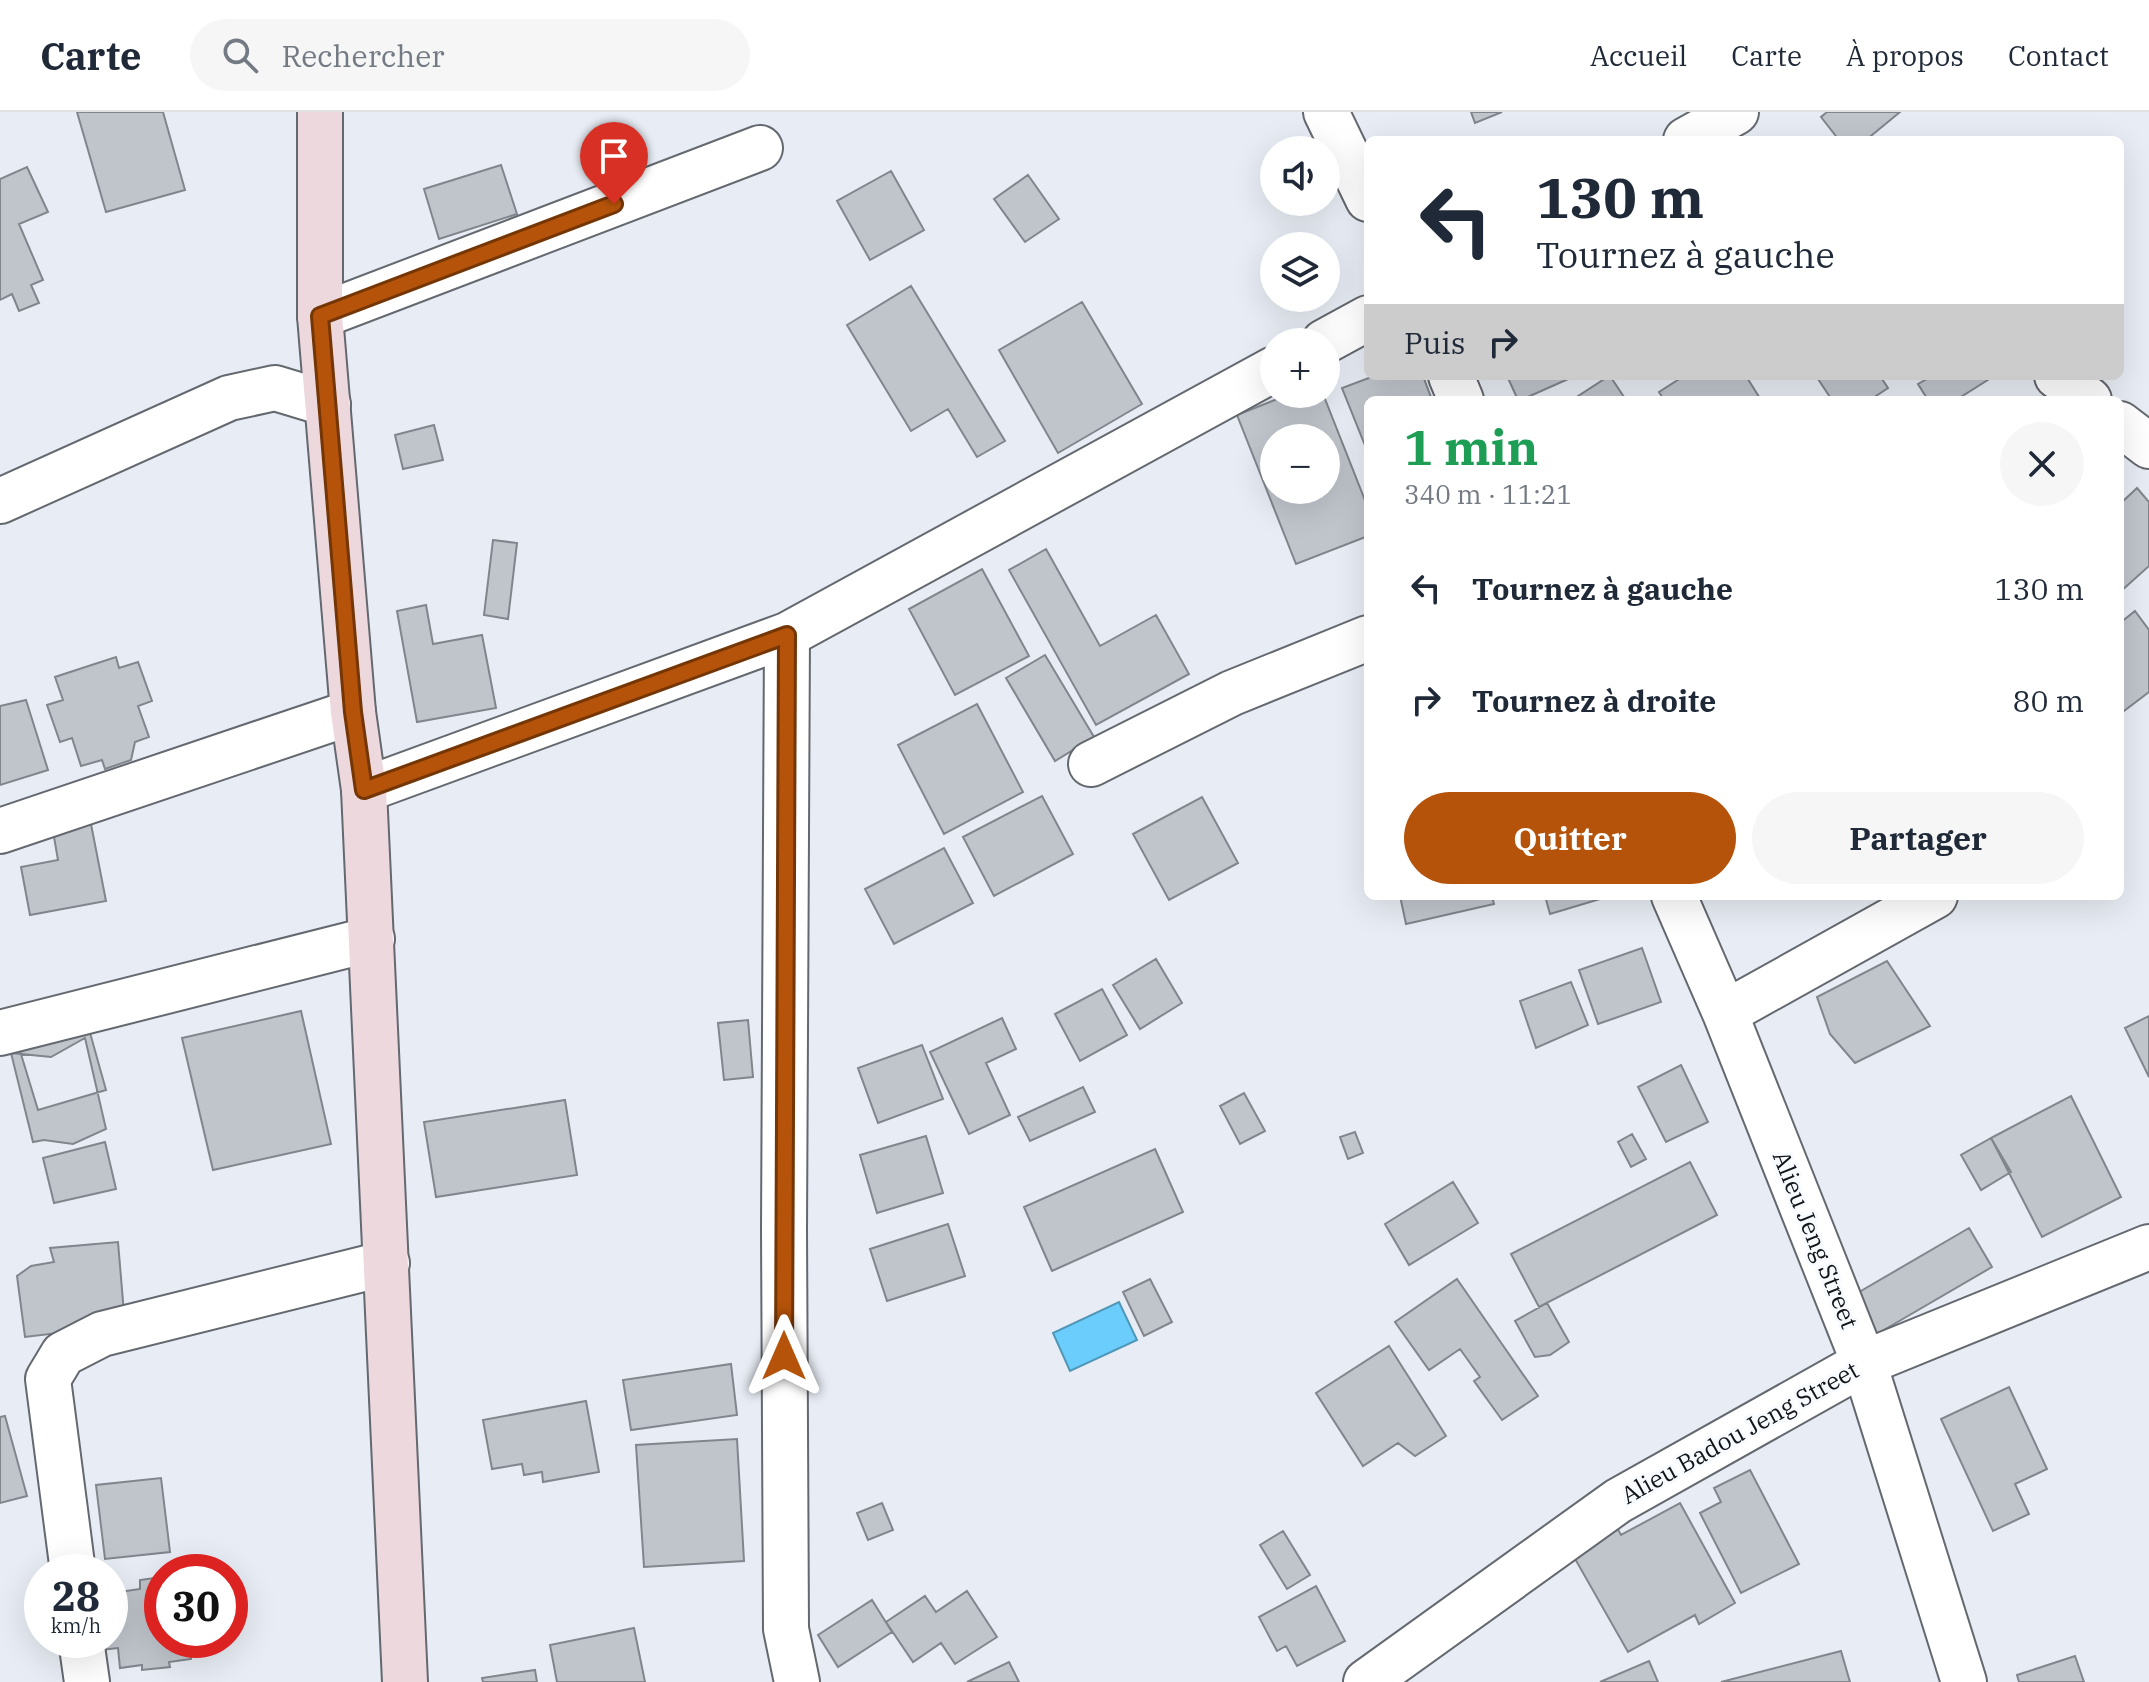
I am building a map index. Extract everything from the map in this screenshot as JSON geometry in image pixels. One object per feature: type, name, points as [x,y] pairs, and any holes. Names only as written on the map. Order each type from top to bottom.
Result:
[{"type":"street","points":[[320,112],[320,316],[353,712],[364,790],[405,1682]]},
{"type":"street","points":[[1326,112],[1364,191]]},
{"type":"street","points":[[320,316],[760,148]]},
{"type":"street","points":[[1340,333],[1364,320]]},
{"type":"street","points":[[364,790],[787,635],[1260,377]]},
{"type":"street","points":[[2062,380],[2084,396]]},
{"type":"street","points":[[0,501],[229,398],[275,388],[328,404]]},
{"type":"street","points":[[2124,427],[2149,446]]},
{"type":"street","points":[[787,635],[784,1229],[786,1629],[797,1682]]},
{"type":"street","points":[[1091,764],[1232,693],[1364,640]]},
{"type":"street","points":[[0,831],[353,712]]},
{"type":"street","name":"Alieu Jeng Street","points":[[1676,900],[1725,1013],[1864,1363],[1964,1682]]},
{"type":"street","points":[[1725,1013],[1928,900]]},
{"type":"street","points":[[0,1033],[372,939]]},
{"type":"street","name":"Alieu Badou Jeng Street","points":[[1366,1682],[1618,1501],[1864,1363],[2149,1247]]},
{"type":"street","points":[[71,1554],[48,1379],[63,1354],[102,1334],[387,1263]]},
{"type":"street","points":[[84,1658],[87,1682]]},
{"type":"water","points":[[1119,1302],[1137,1340],[1070,1371],[1053,1333]]},
{"type":"building","points":[[77,112],[163,112],[185,190],[106,212]]},
{"type":"building","points":[[1471,112],[1502,112],[1475,123]]},
{"type":"building","points":[[1827,112],[1900,112],[1871,136],[1836,136],[1821,117]]},
{"type":"building","points":[[501,165],[517,214],[439,239],[424,189]]},
{"type":"building","points":[[27,167],[48,212],[19,224],[43,280],[31,285],[39,303],[19,311],[12,294],[0,300],[0,179]]},
{"type":"building","points":[[891,171],[924,230],[870,260],[837,201]]},
{"type":"building","points":[[1028,175],[1059,219],[1025,242],[994,199]]},
{"type":"building","points":[[911,286],[1005,441],[977,457],[948,409],[911,431],[847,325]]},
{"type":"building","points":[[1082,302],[1142,404],[1058,453],[999,350]]},
{"type":"building","points":[[1364,380],[1424,380],[1430,396],[1364,396],[1364,443],[1342,388]]},
{"type":"building","points":[[1509,380],[1566,380],[1530,396],[1516,396]]},
{"type":"building","points":[[1603,380],[1613,380],[1623,396],[1578,396]]},
{"type":"building","points":[[1678,380],[1748,380],[1758,396],[1662,396],[1659,392]]},
{"type":"building","points":[[1819,380],[1883,380],[1888,388],[1876,396],[1829,396]]},
{"type":"building","points":[[1925,380],[1988,380],[1962,396],[1926,396],[1918,384]]},
{"type":"building","points":[[1260,406],[1329,408],[1335,424],[1260,424],[1260,473],[1237,415]]},
{"type":"building","points":[[434,425],[443,460],[403,469],[395,435]]},
{"type":"building","points":[[1340,437],[1364,498],[1364,538],[1296,564],[1272,504],[1340,504]]},
{"type":"building","points":[[2137,488],[2149,502],[2149,566],[2124,588],[2124,500]]},
{"type":"building","points":[[493,540],[517,543],[508,619],[484,615]]},
{"type":"building","points":[[1046,549],[1100,646],[1156,615],[1189,674],[1096,725],[1009,570]]},
{"type":"building","points":[[982,569],[1029,656],[955,695],[909,609]]},
{"type":"building","points":[[426,605],[433,644],[482,635],[496,708],[417,722],[397,611]]},
{"type":"building","points":[[2135,611],[2149,630],[2149,692],[2124,711],[2124,620]]},
{"type":"building","points":[[1045,655],[1094,737],[1055,761],[1006,678]]},
{"type":"building","points":[[116,657],[119,668],[138,662],[152,701],[138,706],[149,737],[135,742],[131,760],[105,769],[102,760],[81,766],[72,738],[60,742],[47,705],[63,700],[55,677]]},
{"type":"building","points":[[26,700],[48,770],[0,785],[0,706]]},
{"type":"building","points":[[977,704],[1023,792],[944,834],[898,745]]},
{"type":"building","points":[[1042,796],[1073,854],[994,896],[963,837]]},
{"type":"building","points":[[1202,797],[1238,863],[1169,900],[1133,834]]},
{"type":"building","points":[[91,824],[106,901],[30,915],[21,867],[58,860],[53,831]]},
{"type":"building","points":[[944,848],[973,903],[894,944],[865,889]]},
{"type":"building","points":[[1401,900],[1493,900],[1494,904],[1406,924]]},
{"type":"building","points":[[1546,900],[1597,900],[1550,914]]},
{"type":"building","points":[[1642,948],[1661,1002],[1598,1024],[1579,970]]},
{"type":"building","points":[[1156,959],[1182,1003],[1140,1029],[1113,985]]},
{"type":"building","points":[[1887,961],[1930,1026],[1855,1063],[1830,1034],[1817,997]]},
{"type":"building","points":[[1571,982],[1588,1025],[1536,1048],[1520,1001]]},
{"type":"building","points":[[1102,989],[1127,1035],[1080,1061],[1055,1014]]},
{"type":"building","points":[[301,1011],[331,1144],[213,1170],[182,1038]]},
{"type":"building","points":[[2149,1016],[2149,1077],[2125,1028]]},
{"type":"building","points":[[1002,1018],[1016,1049],[986,1063],[1010,1115],[969,1134],[930,1052]]},
{"type":"building","points":[[748,1020],[753,1077],[724,1080],[718,1023]]},
{"type":"building","points":[[87,1022],[106,1090],[38,1110],[17,1041]]},
{"type":"building","points":[[85,1038],[106,1129],[73,1144],[44,1140],[33,1142],[11,1053],[51,1057]]},
{"type":"building","points":[[922,1045],[943,1099],[878,1123],[858,1068]]},
{"type":"building","points":[[1681,1065],[1708,1122],[1666,1142],[1638,1087]]},
{"type":"building","points":[[1083,1087],[1095,1112],[1030,1141],[1018,1117]]},
{"type":"building","points":[[1244,1093],[1265,1131],[1240,1144],[1220,1106]]},
{"type":"building","points":[[2071,1096],[2121,1197],[2042,1237],[1991,1138]]},
{"type":"building","points":[[565,1100],[577,1175],[436,1197],[424,1122]]},
{"type":"building","points":[[1355,1132],[1363,1153],[1348,1159],[1340,1137]]},
{"type":"building","points":[[1632,1134],[1646,1159],[1631,1167],[1618,1142]]},
{"type":"building","points":[[926,1136],[943,1193],[877,1213],[860,1155]]},
{"type":"building","points":[[1991,1138],[2011,1172],[1981,1190],[1961,1155]]},
{"type":"building","points":[[105,1142],[116,1189],[54,1203],[43,1158]]},
{"type":"building","points":[[1155,1149],[1183,1212],[1052,1271],[1024,1207]]},
{"type":"building","points":[[1690,1162],[1717,1215],[1539,1307],[1511,1254]]},
{"type":"building","points":[[1453,1182],[1478,1223],[1409,1265],[1385,1224]]},
{"type":"building","points":[[948,1224],[965,1276],[887,1301],[870,1249]]},
{"type":"building","points":[[1969,1228],[1992,1267],[1877,1334],[1854,1295]]},
{"type":"building","points":[[118,1242],[125,1325],[25,1337],[17,1276],[31,1266],[54,1262],[50,1248]]},
{"type":"building","points":[[1150,1279],[1172,1322],[1144,1336],[1123,1292]]},
{"type":"building","points":[[1457,1279],[1538,1396],[1502,1420],[1474,1381],[1480,1377],[1460,1349],[1429,1370],[1395,1322]]},
{"type":"building","points":[[1547,1303],[1569,1342],[1550,1355],[1535,1357],[1515,1321]]},
{"type":"building","points":[[1389,1346],[1446,1436],[1415,1456],[1398,1443],[1363,1466],[1316,1393]]},
{"type":"building","points":[[731,1364],[737,1415],[631,1430],[623,1380]]},
{"type":"building","points":[[2009,1387],[2047,1469],[2015,1484],[2029,1514],[1993,1531],[1941,1419]]},
{"type":"building","points":[[586,1401],[599,1472],[543,1482],[542,1472],[524,1475],[522,1464],[492,1469],[483,1420]]},
{"type":"building","points":[[5,1416],[27,1496],[0,1503],[0,1417]]},
{"type":"building","points":[[737,1439],[744,1561],[644,1567],[636,1445]]},
{"type":"building","points":[[1750,1470],[1799,1564],[1741,1593],[1700,1513],[1721,1502],[1714,1488]]},
{"type":"building","points":[[161,1478],[170,1552],[128,1557],[128,1554],[104,1554],[96,1485]]},
{"type":"building","points":[[882,1503],[893,1530],[868,1540],[857,1513]]},
{"type":"building","points":[[1680,1503],[1735,1603],[1699,1624],[1695,1615],[1628,1652],[1566,1543],[1612,1518],[1621,1535]]},
{"type":"building","points":[[1283,1531],[1310,1575],[1287,1589],[1260,1545]]},
{"type":"building","points":[[144,1579],[144,1658],[191,1659],[169,1662],[170,1667],[142,1670],[142,1665],[120,1668],[119,1658],[128,1658],[128,1591],[140,1589],[140,1580]]},
{"type":"building","points":[[1316,1586],[1345,1641],[1297,1666],[1286,1646],[1277,1651],[1259,1617]]},
{"type":"building","points":[[967,1591],[997,1637],[955,1664],[941,1643],[913,1662],[886,1622],[925,1596],[936,1612]]},
{"type":"building","points":[[872,1600],[892,1632],[838,1667],[818,1635]]},
{"type":"building","points":[[634,1628],[645,1682],[557,1682],[550,1645]]},
{"type":"building","points":[[1841,1651],[1850,1682],[1721,1682]]},
{"type":"building","points":[[2075,1656],[2084,1682],[2019,1682],[2017,1675]]},
{"type":"building","points":[[1649,1661],[1658,1682],[1600,1682]]},
{"type":"building","points":[[1009,1662],[1019,1682],[967,1682]]},
{"type":"building","points":[[535,1670],[537,1682],[483,1682],[482,1678]]},
{"type":"route","points":[[614,204],[320,316],[353,712],[364,790],[787,635],[784,1356]]}]
